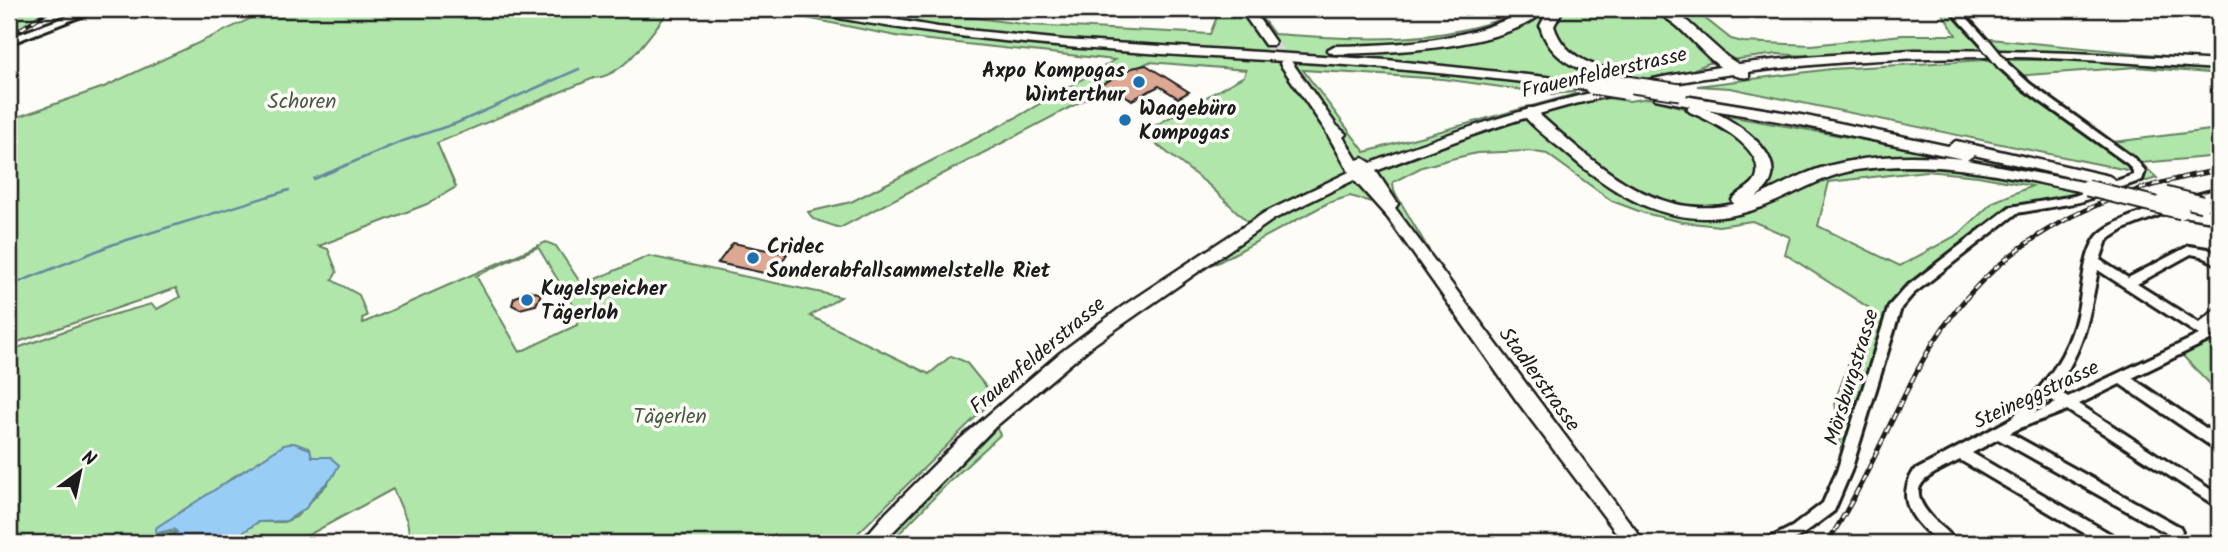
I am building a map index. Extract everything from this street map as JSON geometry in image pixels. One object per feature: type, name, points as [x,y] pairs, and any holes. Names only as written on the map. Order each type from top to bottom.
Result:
[{"type":"highway","points":[[812,9],[920,29],[1027,42],[1393,65],[1592,86],[1823,125],[2190,208],[2219,209]]},
{"type":"highway","points":[[844,9],[941,25],[1048,37],[1285,58],[1457,64],[1619,80],[1927,139],[2219,217]]},
{"type":"highway","points":[[1285,58],[1447,44],[1500,30],[1540,9]]},
{"type":"highway","points":[[1556,9],[1547,26],[1549,35],[1558,48],[1584,66],[1619,80]]},
{"type":"highway","points":[[1661,9],[1690,27],[1739,70]]},
{"type":"highway","points":[[1672,9],[1694,23],[1739,70]]},
{"type":"highway","points":[[1537,115],[1620,182],[1658,199],[1691,206],[1721,205],[1748,197],[1759,187],[1764,176],[1763,161],[1743,134],[1700,111],[1655,97]]},
{"type":"highway","points":[[1537,115],[1622,190],[1657,205],[1693,212],[1741,209],[1823,172],[1886,161],[1962,164],[2097,185]]},
{"type":"main road","points":[[1246,9],[1269,41]]},
{"type":"main road","name":"Frauenfelderstrasse","points":[[870,543],[947,463],[1063,359],[1149,295],[1254,229],[1274,224],[1365,175],[1537,115],[1627,88],[1739,70],[1986,49],[2219,65]]},
{"type":"main road","points":[[1285,58],[1365,175],[1391,204],[1393,215],[1411,239]]},
{"type":"main road","name":"Stadlerstrasse","points":[[1411,239],[1523,396],[1635,543]]},
{"type":"street","points":[[9,41],[95,9]]},
{"type":"street","name":"Mörsburgstrasse","points":[[1773,543],[1797,531],[1829,507],[1844,471],[1895,306],[1909,291],[2014,210],[2076,199],[2138,177],[2139,172],[2132,162],[2026,86],[2003,65],[1986,49],[1954,9]]},
{"type":"street","points":[[2016,423],[2047,390],[2065,366],[2076,344],[2100,242],[2116,228],[2154,212],[2219,193]]},
{"type":"street","points":[[2127,284],[2189,250],[2204,252],[2219,261]]},
{"type":"street","points":[[2095,263],[2206,333]]},
{"type":"street","points":[[2206,333],[2205,324],[2219,313]]},
{"type":"street","name":"Steineggstrasse","points":[[1949,543],[1928,524],[1912,500],[1913,482],[1922,472],[2016,423],[2042,416],[2205,337],[2206,333],[2219,327]]},
{"type":"street","points":[[2121,378],[2219,444]]},
{"type":"street","points":[[2047,390],[2219,502]]},
{"type":"street","points":[[1999,433],[2175,531]]},
{"type":"street","points":[[1960,453],[2114,543]]},
{"type":"green space","points":[[51,9],[9,37],[9,11]]},
{"type":"green space","points":[[271,9],[671,9],[637,51],[617,70],[437,143],[456,187],[427,204],[319,246],[328,249],[337,272],[332,280],[359,295],[367,316],[362,318],[363,323],[546,242],[556,246],[582,285],[649,256],[841,297],[810,316],[929,374],[951,356],[966,362],[995,398],[848,543],[411,543],[407,521],[393,489],[294,543],[227,543],[258,522],[284,522],[296,517],[329,482],[327,457],[312,457],[309,448],[291,443],[233,477],[161,534],[177,531],[172,538],[158,543],[9,543],[9,351],[98,319],[151,304],[157,309],[180,297],[176,288],[9,345],[9,120],[104,87]],"holes":[[[538,247],[574,307],[588,313],[578,319],[577,325],[520,352],[476,276]]]},
{"type":"green space","points":[[762,9],[907,9],[1030,25],[1210,34],[1220,9],[1255,9],[1274,34],[1395,38],[1454,32],[1483,25],[1512,15],[1505,9],[1693,9],[1731,39],[1743,42],[1812,45],[1902,35],[1956,35],[1940,9],[1954,9],[1980,38],[2219,61],[2059,51],[1924,49],[1807,56],[1777,54],[1709,63],[1692,70],[1636,81],[1594,73],[1574,92],[1553,94],[1443,79],[1303,70],[1365,152],[1575,94],[1629,101],[1649,98],[1719,118],[1721,115],[1815,131],[1971,162],[1889,165],[1956,167],[2084,193],[2023,204],[2003,211],[1895,306],[1889,304],[1841,452],[1835,401],[1869,308],[1785,254],[1790,237],[1752,221],[1719,226],[1682,222],[1644,213],[1612,201],[1547,154],[1529,151],[1477,153],[1422,167],[1393,182],[1394,191],[1429,250],[1427,255],[1382,205],[1350,196],[1328,203],[1217,263],[1193,267],[1254,228],[1210,186],[1142,133],[1244,76],[1246,70],[1149,62],[1093,89],[1088,98],[840,228],[813,219],[808,212],[851,202],[1015,118],[1115,60],[901,37]],"holes":[[[1926,171],[1978,176],[2032,186],[1993,202],[1959,234],[1900,266],[1818,226],[1829,182]]]},
{"type":"green space","points":[[1985,60],[2096,60],[2219,69],[2219,74],[2137,67],[2014,76],[2105,143],[2219,129],[2219,156],[2141,163],[2157,178],[2147,181],[2128,177],[2132,171],[1730,88],[1697,86],[1831,69]]},
{"type":"green space","points":[[2219,327],[2219,393],[2178,351]]},
{"type":"green space","points":[[997,428],[1000,435],[947,484],[890,543],[883,543]]},
{"type":"water","points":[[294,443],[310,449],[312,457],[330,457],[339,465],[332,478],[316,493],[306,508],[286,521],[258,522],[227,543],[158,543],[177,532],[174,529],[158,533],[155,531],[157,527],[284,445]]},
{"type":"building","name":"Axpo Kompogas Winterthur","points":[[1146,65],[1189,92],[1178,98],[1159,86],[1132,100],[1116,89],[1103,96],[1093,89],[1132,68]]},
{"type":"building","name":"Cridec Sonderabfallsammelstelle Riet","points":[[733,243],[787,254],[773,275],[718,263]]},
{"type":"building","name":"Kugelspeicher Tägerloh","points":[[529,290],[541,294],[536,305],[520,309],[512,305],[514,298]]},
{"type":"waterway","points":[[314,179],[400,142],[457,123],[579,69]]},
{"type":"waterway","points":[[9,286],[114,244],[289,190]]},
{"type":"tunnel","points":[[1269,42],[1286,64]]},
{"type":"railway","points":[[9,37],[51,9]]},
{"type":"railway","points":[[1827,543],[1853,499],[1923,360],[1949,319],[1979,284],[2012,255],[2048,230],[2087,209],[2128,193],[2219,170]]},
{"type":"place","name":"Axpo Kompogas Winterthur","points":[[1139,82]]},
{"type":"place","name":"Waagebüro Kompogas","points":[[1125,120]]},
{"type":"place","name":"Cridec Sonderabfallsammelstelle Riet","points":[[753,258]]},
{"type":"place","name":"Kugelspeicher Tägerloh","points":[[527,300]]},
{"type":"park label","name":"Schoren","points":[[302,101]]},
{"type":"park label","name":"Tägerlen","points":[[670,416]]}]
